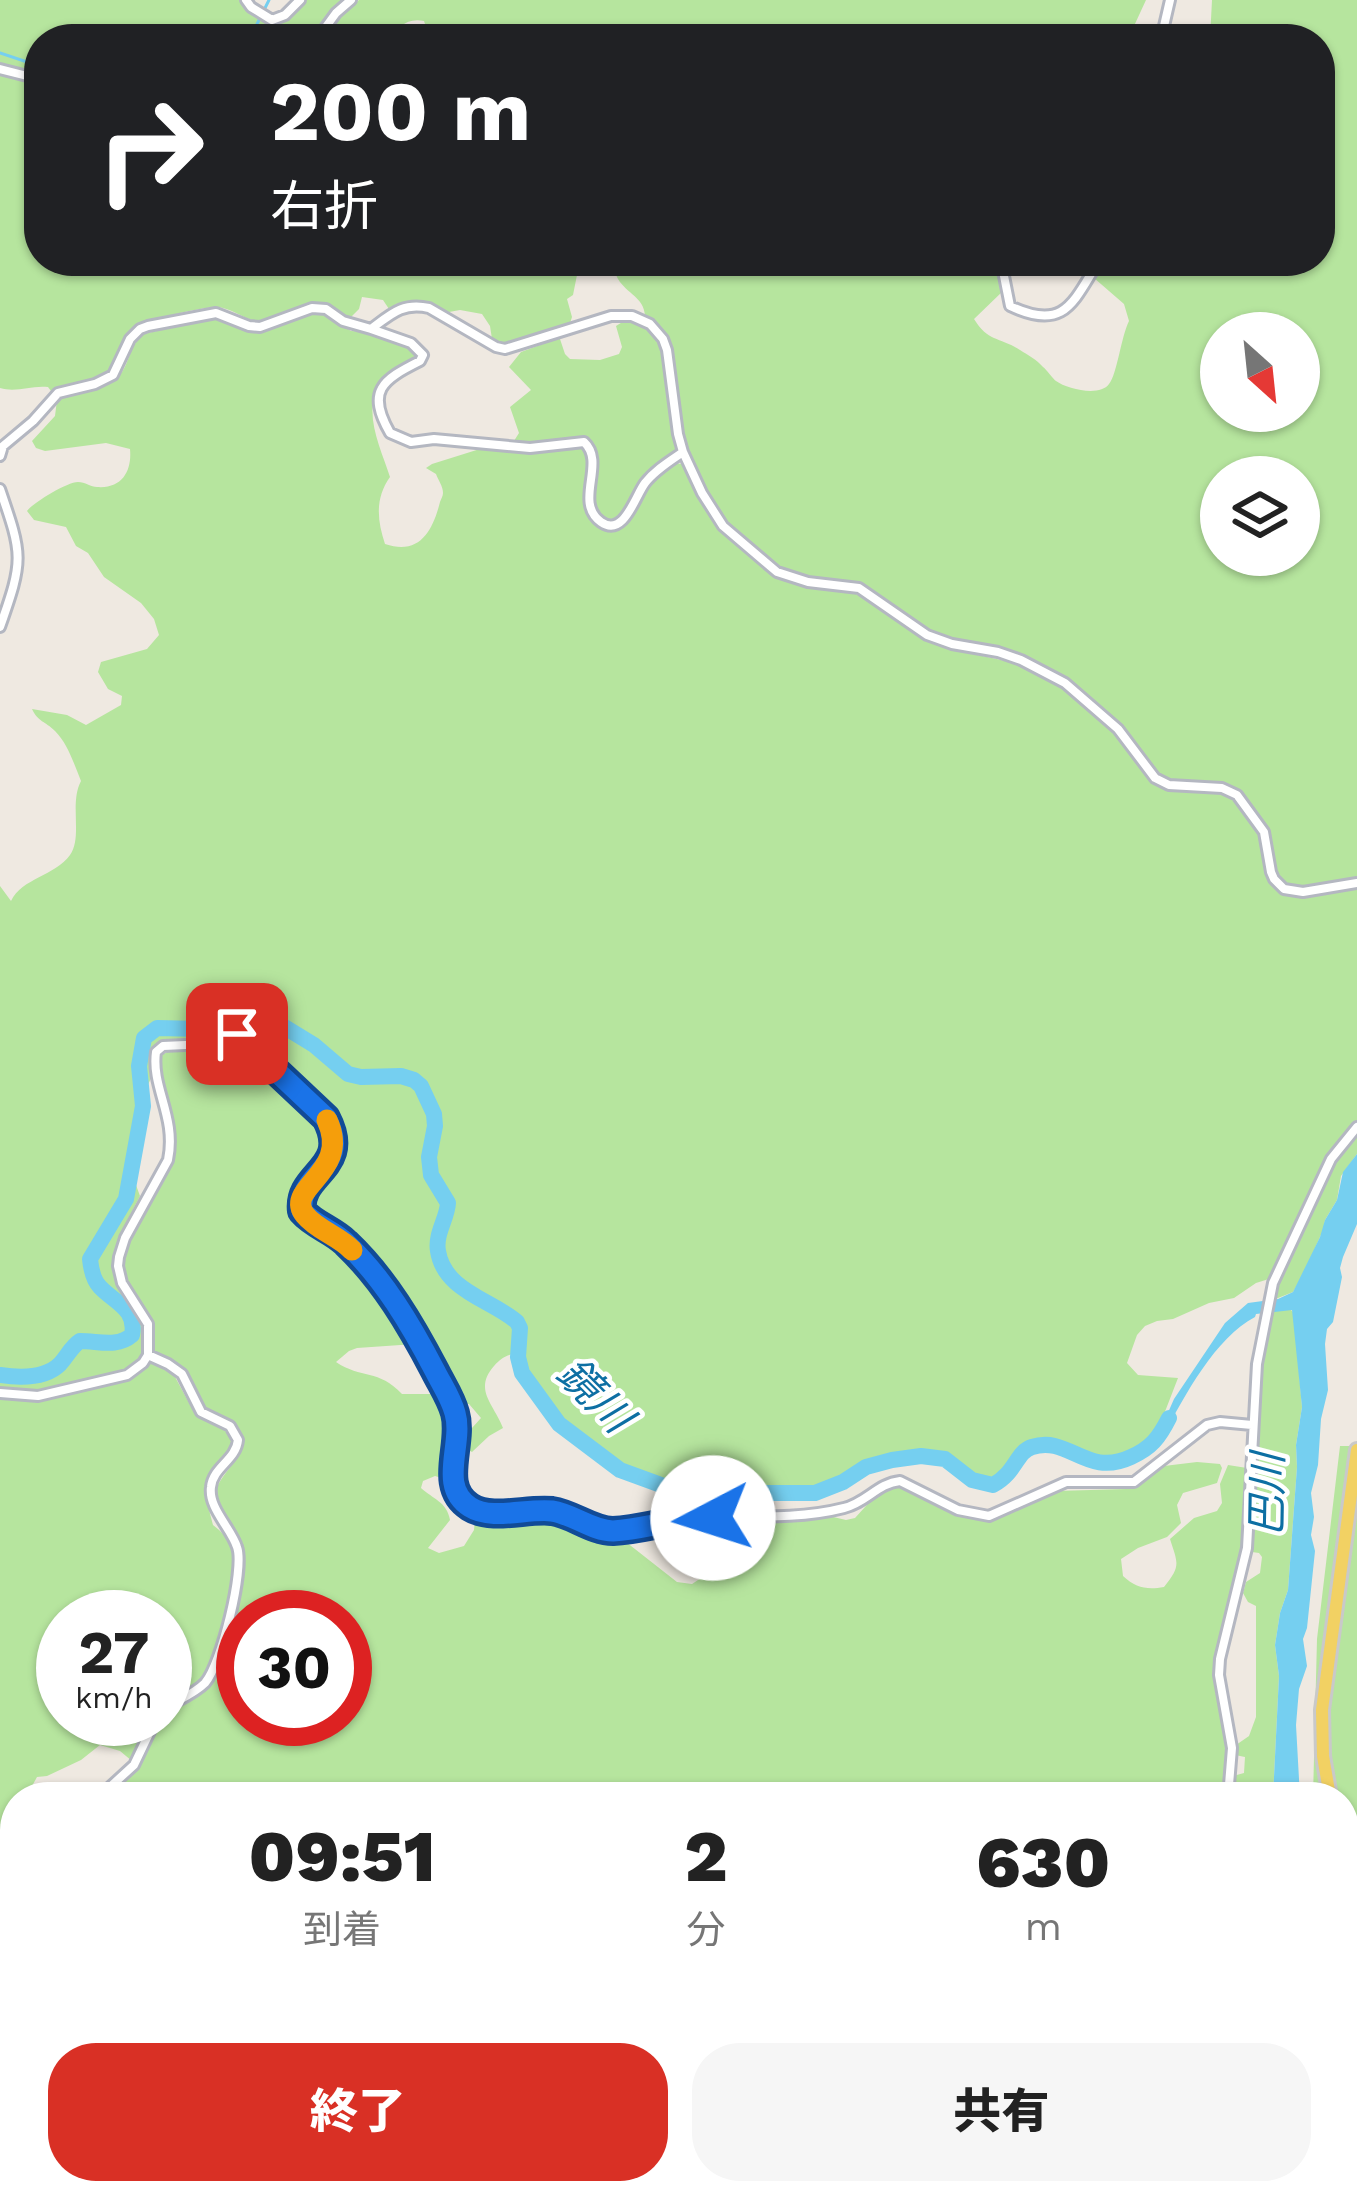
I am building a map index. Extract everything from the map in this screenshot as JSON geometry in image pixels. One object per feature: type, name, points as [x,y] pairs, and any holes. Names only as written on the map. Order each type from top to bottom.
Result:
[{"type":"main road","points":[[1327,1782],[1322,1710],[1357,1450]]},
{"type":"street","points":[[248,4],[269,20],[285,15],[300,0]]},
{"type":"street","points":[[328,24],[351,0]]},
{"type":"street","points":[[1004,276],[1010,306],[1049,317],[1076,299],[1090,276]]},
{"type":"street","points":[[371,329],[398,309],[418,305],[505,349],[611,316],[641,319],[657,331],[667,350],[683,452],[713,514],[777,572],[798,580],[859,588],[927,635],[1021,660],[1065,683],[1118,729],[1155,778],[1169,785],[1222,788],[1237,795],[1264,832],[1274,879],[1284,889],[1303,892],[1357,883]]},
{"type":"street","points":[[1,448],[58,393],[95,384],[112,374],[140,329],[216,313],[260,327],[320,308],[421,350],[423,358],[389,378],[380,389],[380,410],[391,433],[411,442],[428,438],[530,448],[584,442],[592,448],[594,459],[591,507],[605,524],[622,521],[648,478],[683,452]]},
{"type":"street","points":[[0,489],[18,539],[20,560],[0,626]]},
{"type":"street","points":[[0,1393],[38,1396],[128,1375],[148,1354],[148,1324],[122,1283],[118,1266],[120,1249],[171,1147],[170,1124],[154,1066],[156,1052],[163,1046],[208,1044],[244,1034],[260,1043],[274,1069],[331,1126],[331,1161],[302,1195],[302,1211],[342,1239],[371,1270],[409,1325],[452,1406],[458,1428],[452,1484],[459,1498],[475,1510],[552,1511],[607,1531],[686,1517],[770,1518],[842,1509],[900,1480],[958,1510],[989,1516],[1066,1482],[1134,1482],[1207,1425],[1252,1425]]},
{"type":"street","points":[[1229,1782],[1232,1748],[1220,1659],[1247,1548],[1256,1364],[1271,1292],[1331,1159],[1357,1127]]},
{"type":"street","points":[[148,1354],[182,1374],[201,1412],[230,1426],[238,1440],[234,1455],[211,1484],[213,1502],[240,1558],[239,1576],[218,1660],[192,1692]]},
{"type":"street","points":[[115,1782],[134,1765],[143,1746]]},
{"type":"green space","points":[[0,0],[239,0],[246,11],[266,24],[24,24],[24,72],[0,65]]},
{"type":"green space","points":[[305,0],[345,0],[322,24],[277,24]]},
{"type":"green space","points":[[359,0],[1146,0],[1135,24],[425,24],[418,20],[334,24]]},
{"type":"green space","points":[[1212,0],[1357,0],[1357,880],[1304,889],[1285,885],[1275,873],[1268,830],[1241,794],[1219,784],[1171,782],[1156,776],[1119,726],[1054,672],[1024,658],[930,633],[858,582],[804,578],[780,568],[732,529],[718,512],[690,455],[674,357],[662,331],[645,316],[642,304],[617,276],[1002,276],[1003,291],[974,319],[979,326],[1032,358],[1061,384],[1083,390],[1109,384],[1129,321],[1124,304],[1096,276],[1335,276],[1335,24],[1211,24]]},
{"type":"green space","points":[[0,73],[24,79],[24,276],[577,276],[573,295],[567,299],[570,323],[511,343],[492,339],[482,314],[449,312],[414,300],[389,309],[383,300],[362,297],[350,318],[315,304],[262,322],[209,308],[134,328],[100,378],[51,391],[48,387],[0,388]]},
{"type":"green space","points":[[304,314],[325,314],[351,331],[410,345],[420,355],[385,378],[375,394],[375,430],[390,477],[379,509],[385,544],[407,546],[429,531],[443,493],[436,474],[426,468],[483,448],[583,444],[591,453],[587,496],[605,526],[630,516],[650,482],[675,463],[682,464],[714,520],[779,577],[855,593],[932,642],[1038,673],[1100,717],[1157,784],[1232,798],[1258,830],[1269,877],[1278,890],[1300,896],[1357,886],[1357,1121],[1329,1156],[1272,1278],[1234,1298],[1145,1326],[1137,1335],[1127,1363],[1138,1375],[1178,1378],[1154,1440],[1123,1458],[1105,1461],[1057,1442],[1022,1445],[1008,1469],[992,1481],[977,1477],[947,1455],[930,1452],[866,1464],[827,1487],[808,1492],[720,1485],[672,1487],[628,1469],[580,1436],[540,1395],[520,1353],[503,1358],[488,1375],[485,1390],[503,1428],[472,1452],[465,1448],[481,1418],[469,1404],[456,1403],[409,1316],[380,1275],[342,1234],[308,1212],[308,1194],[339,1151],[331,1112],[277,1065],[267,1043],[238,1028],[206,1040],[161,1041],[152,1050],[152,1076],[139,1104],[128,1163],[140,1196],[119,1238],[114,1265],[142,1326],[144,1352],[127,1368],[99,1378],[41,1391],[0,1389],[0,886],[11,901],[23,887],[70,855],[81,781],[64,742],[32,709],[67,715],[86,725],[121,705],[122,696],[108,689],[98,672],[101,662],[147,649],[159,635],[141,603],[104,577],[66,527],[34,520],[27,511],[73,483],[113,485],[127,471],[130,449],[106,443],[45,451],[32,441],[55,416],[57,400],[116,379],[139,335],[214,318],[246,331],[264,331]]},
{"type":"green space","points":[[624,321],[643,325],[659,346],[676,450],[647,477],[620,520],[609,523],[594,503],[597,459],[590,442],[573,438],[542,445],[512,444],[519,433],[510,407],[531,390],[509,367],[521,352],[556,339],[570,359],[600,360],[619,354],[622,347],[616,326]]},
{"type":"green space","points":[[246,1039],[257,1046],[270,1070],[322,1119],[328,1130],[328,1154],[296,1195],[300,1218],[339,1242],[368,1272],[415,1344],[357,1348],[336,1362],[378,1377],[402,1394],[437,1394],[444,1404],[452,1435],[448,1480],[435,1476],[423,1481],[421,1488],[443,1505],[450,1520],[428,1548],[439,1553],[464,1546],[475,1520],[483,1516],[544,1515],[626,1542],[677,1582],[692,1584],[724,1563],[730,1549],[773,1521],[825,1515],[855,1518],[875,1496],[895,1486],[956,1515],[985,1520],[1055,1491],[1126,1489],[1164,1466],[1220,1464],[1217,1483],[1183,1493],[1177,1505],[1181,1523],[1167,1537],[1121,1559],[1128,1580],[1158,1588],[1164,1587],[1175,1569],[1170,1539],[1194,1518],[1217,1511],[1228,1465],[1247,1468],[1243,1548],[1215,1661],[1215,1691],[1229,1736],[1227,1782],[124,1782],[147,1746],[192,1746],[192,1697],[216,1676],[216,1746],[372,1746],[372,1590],[239,1590],[243,1550],[215,1493],[241,1449],[240,1431],[230,1420],[205,1409],[183,1368],[153,1350],[151,1326],[125,1276],[129,1239],[166,1177],[174,1151],[160,1056],[173,1049],[208,1048]]},
{"type":"green space","points":[[1357,1134],[1357,1154],[1341,1176],[1337,1200],[1304,1273],[1293,1292],[1273,1300],[1308,1213]]},
{"type":"green space","points":[[1290,1309],[1294,1313],[1302,1407],[1288,1590],[1275,1645],[1279,1676],[1274,1782],[1233,1782],[1233,1776],[1244,1773],[1245,1757],[1235,1755],[1236,1745],[1249,1736],[1256,1717],[1256,1606],[1243,1593],[1246,1582],[1260,1573],[1262,1557],[1250,1547],[1261,1363],[1272,1311]]},
{"type":"green space","points":[[149,1361],[174,1375],[194,1412],[229,1433],[233,1447],[211,1474],[206,1489],[213,1525],[231,1546],[235,1568],[232,1590],[216,1590],[214,1657],[192,1687],[192,1590],[36,1590],[36,1746],[99,1746],[34,1782],[0,1782],[0,1397],[40,1400],[125,1380]]},
{"type":"green space","points":[[1340,1446],[1357,1446],[1357,1782],[1313,1782],[1317,1639]]},
{"type":"green space","points":[[103,1746],[138,1746],[132,1761],[120,1751]]},
{"type":"water","points":[[1357,1154],[1357,1224],[1343,1257],[1333,1322],[1327,1329],[1328,1390],[1311,1493],[1315,1551],[1303,1639],[1307,1666],[1299,1689],[1296,1725],[1299,1782],[1274,1782],[1279,1676],[1275,1645],[1288,1590],[1302,1407],[1292,1310],[1256,1314],[1227,1338],[1191,1386],[1164,1435],[1159,1433],[1174,1399],[1225,1323],[1248,1303],[1293,1292],[1337,1200],[1343,1172]]},
{"type":"waterway","points":[[257,24],[269,0]]},
{"type":"waterway","points":[[0,53],[24,61]]},
{"type":"waterway","name":"鏡川","points":[[0,1375],[40,1375],[60,1364],[80,1341],[114,1343],[132,1335],[128,1313],[98,1284],[90,1259],[126,1199],[143,1106],[139,1066],[144,1038],[157,1028],[203,1029],[244,1014],[273,1020],[314,1045],[348,1074],[401,1076],[421,1086],[434,1114],[431,1175],[448,1203],[438,1245],[442,1265],[459,1285],[517,1322],[522,1373],[559,1424],[620,1470],[682,1490],[711,1486],[747,1493],[815,1493],[866,1467],[921,1456],[945,1459],[972,1480],[993,1485],[1032,1447],[1057,1446],[1102,1463],[1131,1457],[1154,1442],[1169,1418]]},
{"type":"slow traffic","points":[[327,1120],[334,1138],[331,1161],[300,1203],[306,1216],[352,1250]]},
{"type":"route","points":[[237,1034],[260,1043],[274,1069],[331,1126],[331,1161],[302,1195],[302,1211],[342,1239],[371,1270],[428,1357],[456,1417],[452,1484],[459,1498],[475,1510],[552,1511],[607,1531],[686,1517],[713,1518]]},
{"type":"water label","name":"巴川","points":[[1267,1495]]}]
